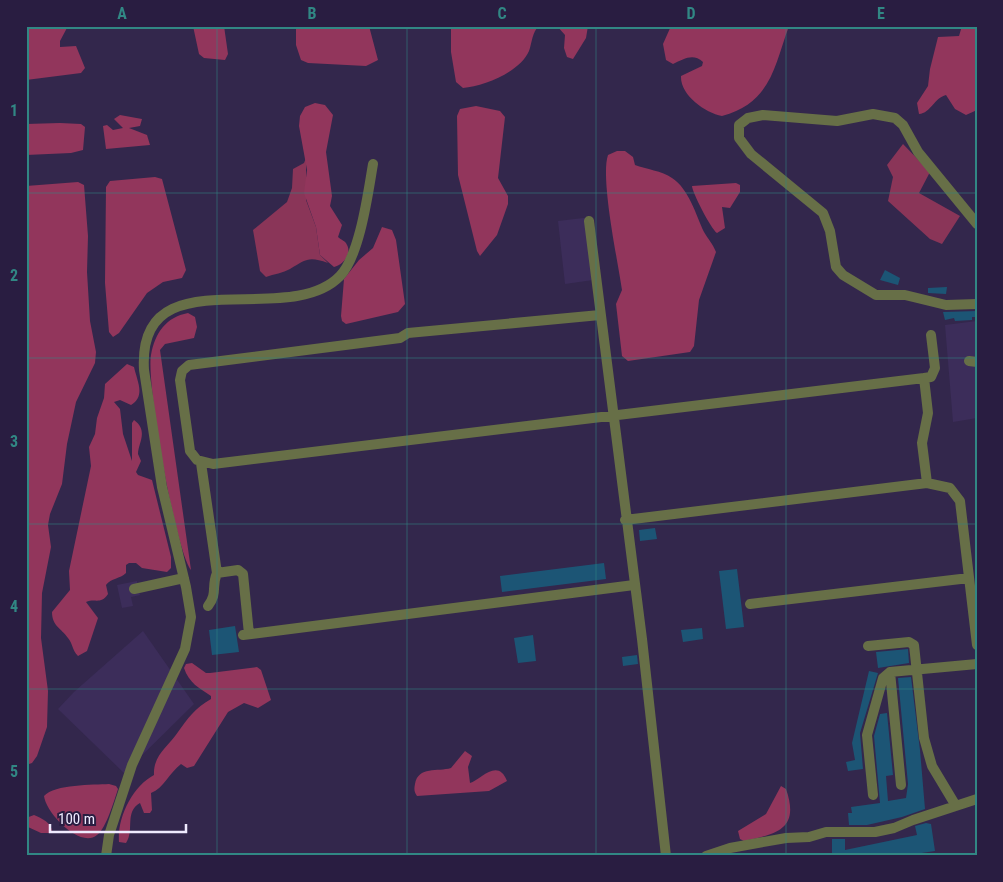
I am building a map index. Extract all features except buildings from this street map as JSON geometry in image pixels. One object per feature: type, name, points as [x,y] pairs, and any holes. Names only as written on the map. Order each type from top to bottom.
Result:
[{"type":"lane","points":[[977,224],[918,152],[903,125],[894,118],[873,114],[837,121],[763,115],[748,118],[740,126],[739,138],[751,154],[822,213],[830,231],[836,268],[843,275],[876,295],[905,295],[946,304],[977,304]]},
{"type":"lane","points":[[106,856],[109,835],[132,765],[185,648],[191,617],[184,578],[162,487],[144,370],[144,354],[149,332],[161,315],[177,305],[205,301],[293,297],[311,294],[332,283],[349,263],[373,164]]},
{"type":"lane","points":[[589,222],[666,856]]},
{"type":"lane","points":[[208,606],[215,597],[214,583],[217,573],[201,463],[190,451],[187,439],[180,380],[182,371],[189,366],[400,338],[408,333],[600,315]]},
{"type":"lane","points":[[201,463],[213,464],[930,377],[935,368],[931,335]]},
{"type":"lane","points":[[924,378],[928,413],[922,443],[927,483]]},
{"type":"lane","points":[[625,520],[927,483],[950,488],[960,502],[977,645]]},
{"type":"lane","points":[[217,573],[238,570],[243,574],[246,635],[634,585]]},
{"type":"lane","points":[[134,589],[184,578]]},
{"type":"lane","points":[[750,604],[969,578]]},
{"type":"lane","points":[[868,646],[912,643],[915,648],[927,747],[932,766],[956,806]]},
{"type":"lane","points":[[873,795],[867,735],[881,684],[886,674],[917,668],[977,664]]},
{"type":"lane","points":[[890,672],[901,786]]},
{"type":"lane","points":[[706,856],[730,848],[786,838],[809,837],[826,832],[875,832],[977,799]]},
{"type":"shaded area","points":[[26,26],[68,26],[60,41],[60,47],[76,46],[85,68],[81,73],[26,80]]},
{"type":"shaded area","points":[[193,26],[224,26],[228,54],[225,60],[204,58],[199,54]]},
{"type":"shaded area","points":[[296,26],[369,26],[378,60],[366,66],[308,63],[301,60],[296,45]]},
{"type":"shaded area","points":[[451,26],[539,26],[534,34],[529,51],[518,65],[501,77],[463,88],[456,82],[451,52]]},
{"type":"shaded area","points":[[557,26],[588,26],[586,38],[573,59],[567,57],[564,48],[565,35]]},
{"type":"shaded area","points":[[671,26],[789,26],[774,69],[761,93],[738,110],[722,116],[701,107],[689,96],[682,83],[681,76],[702,66],[703,62],[692,57],[673,64],[666,60],[663,44]]},
{"type":"shaded area","points":[[962,26],[977,26],[977,110],[966,115],[955,109],[946,95],[938,99],[927,111],[919,114],[917,103],[928,86],[938,37],[959,36]]},
{"type":"shaded area","points":[[315,103],[325,105],[333,115],[326,152],[332,196],[330,206],[342,225],[338,237],[345,242],[348,248],[343,262],[334,267],[320,255],[316,227],[304,193],[307,170],[299,126],[300,116],[305,107]]},
{"type":"shaded area","points":[[476,106],[500,111],[505,117],[498,178],[508,196],[508,204],[497,235],[480,256],[477,251],[458,175],[457,116],[460,109]]},
{"type":"shaded area","points":[[120,115],[142,119],[140,126],[129,128],[147,135],[150,145],[106,149],[103,126],[107,125],[113,130],[123,128],[114,119]]},
{"type":"shaded area","points":[[26,124],[81,124],[85,127],[83,150],[71,153],[26,155]]},
{"type":"shaded area","points":[[903,144],[930,172],[919,193],[960,216],[942,244],[930,239],[888,201],[893,177],[887,165]]},
{"type":"shaded area","points":[[617,151],[625,151],[633,157],[635,165],[664,174],[678,183],[687,195],[704,232],[716,252],[699,300],[694,346],[690,352],[628,361],[622,356],[616,304],[622,290],[610,221],[606,182],[608,155]]},
{"type":"shaded area","points":[[306,158],[306,200],[316,227],[320,255],[328,263],[312,259],[266,277],[260,271],[253,230],[287,202],[292,188],[293,169],[304,163]]},
{"type":"shaded area","points":[[155,177],[162,179],[186,270],[182,278],[163,282],[147,293],[119,333],[113,337],[109,332],[105,283],[106,187],[110,181]]},
{"type":"shaded area","points":[[78,182],[84,185],[88,236],[87,272],[90,321],[96,352],[95,363],[76,402],[67,444],[62,484],[50,514],[48,525],[51,547],[42,593],[41,638],[48,691],[47,727],[37,756],[32,763],[26,765],[26,186]]},
{"type":"shaded area","points":[[736,183],[740,185],[740,192],[730,208],[722,207],[725,228],[717,233],[702,210],[692,186]]},
{"type":"shaded area","points":[[592,217],[600,279],[565,284],[558,221]]},
{"type":"shaded area","points":[[382,227],[392,230],[396,240],[405,304],[398,312],[346,324],[342,321],[341,316],[344,279],[359,260],[373,248]]},
{"type":"shaded area","points":[[188,313],[195,317],[197,327],[194,338],[165,344],[160,350],[191,570],[184,556],[170,500],[157,430],[151,371],[151,355],[159,333],[168,322]]},
{"type":"shaded area","points":[[977,321],[977,418],[953,422],[945,325]]},
{"type":"shaded area","points":[[127,364],[134,367],[139,388],[138,397],[131,405],[120,400],[114,402],[120,409],[123,434],[132,461],[132,423],[134,420],[141,428],[142,437],[138,454],[141,461],[136,472],[138,475],[152,480],[171,557],[171,568],[167,572],[142,568],[136,563],[129,563],[126,565],[126,573],[106,585],[108,594],[103,599],[86,602],[98,618],[87,651],[78,656],[70,640],[55,624],[52,612],[70,590],[69,571],[91,466],[89,447],[95,434],[97,418],[104,398],[105,384]]},
{"type":"shaded area","points":[[137,581],[140,595],[131,597],[133,606],[122,608],[117,585]]},
{"type":"shaded area","points":[[143,631],[194,704],[124,773],[58,709],[74,692]]},
{"type":"shaded area","points":[[192,663],[206,673],[257,667],[261,670],[271,700],[258,708],[244,703],[228,712],[194,766],[187,768],[181,764],[156,791],[151,793],[152,810],[150,813],[144,813],[140,803],[135,807],[131,816],[129,838],[126,843],[119,842],[121,823],[133,794],[146,780],[154,775],[156,762],[162,752],[189,718],[200,706],[211,699],[211,696],[195,685],[186,673],[184,668],[186,664]]},
{"type":"shaded area","points":[[465,751],[472,756],[468,767],[470,783],[494,770],[503,774],[507,781],[489,791],[417,796],[415,786],[420,774],[451,768]]},
{"type":"shaded area","points":[[109,784],[116,786],[118,789],[112,807],[107,821],[100,832],[90,838],[73,833],[57,820],[46,803],[44,796],[49,792],[65,787]]},
{"type":"shaded area","points":[[781,786],[786,789],[790,802],[788,821],[783,827],[766,836],[744,841],[740,839],[738,831],[766,814]]},
{"type":"shaded area","points":[[34,815],[49,824],[52,833],[41,833],[28,827],[26,818]]}]
